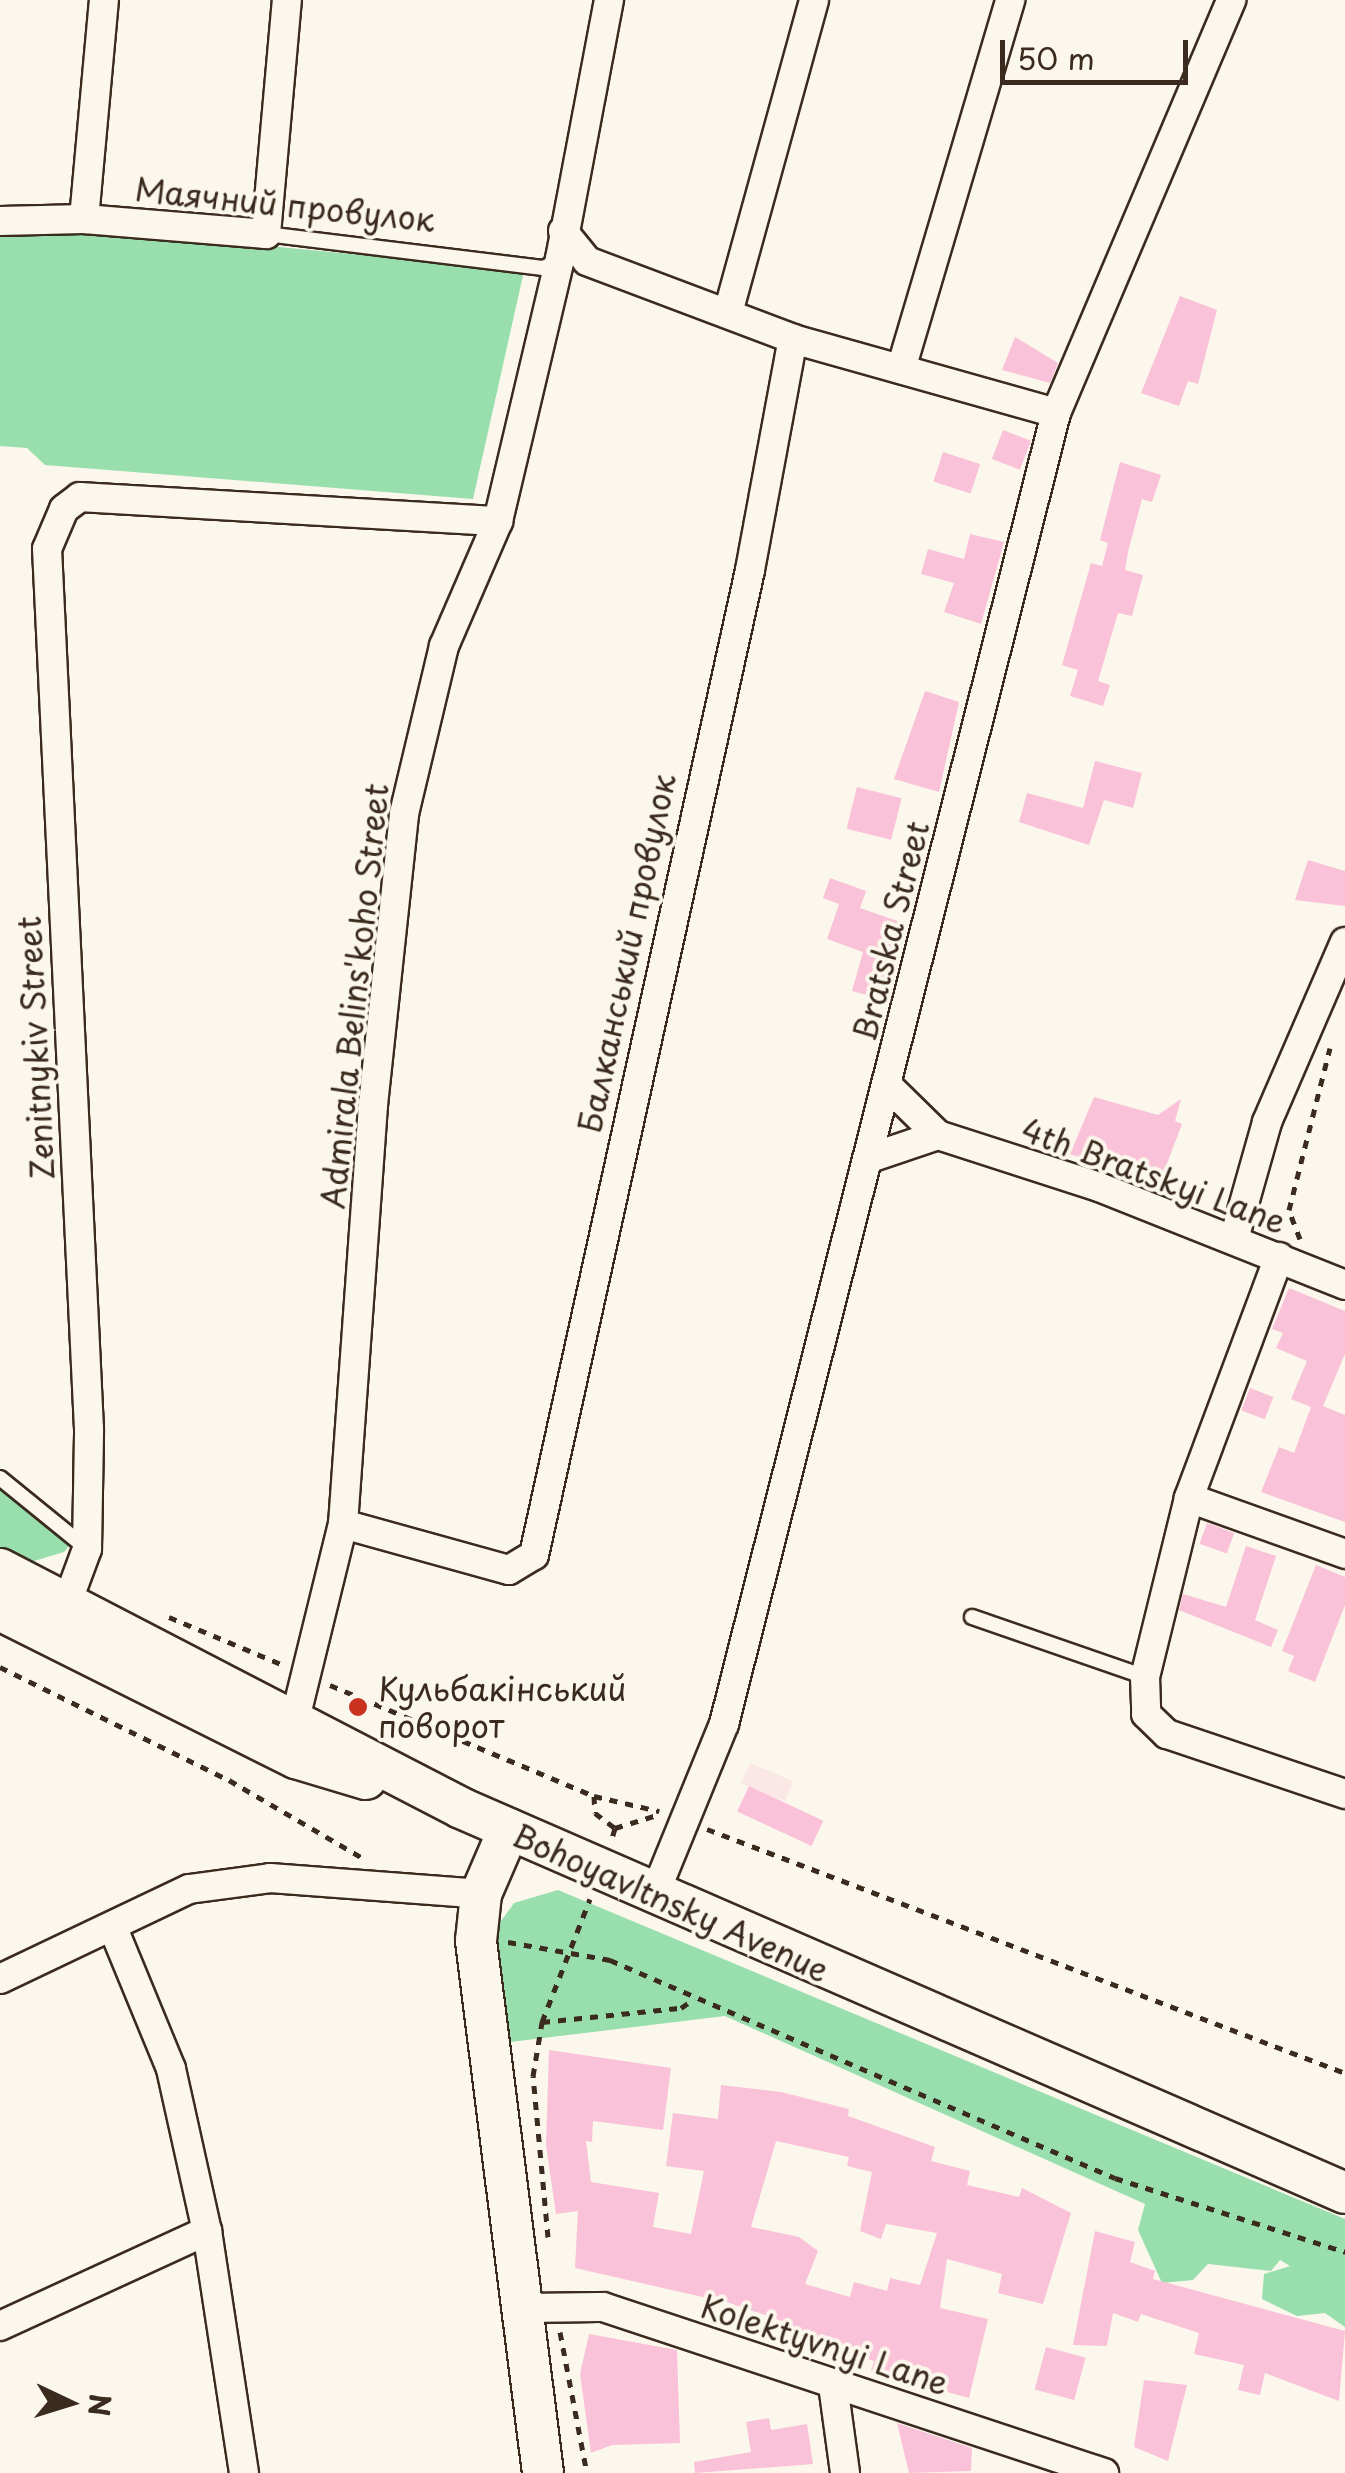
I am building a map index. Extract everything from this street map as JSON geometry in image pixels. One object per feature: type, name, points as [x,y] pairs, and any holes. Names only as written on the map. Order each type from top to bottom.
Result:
[{"type":"main road","points":[[0,1569],[461,1808]]},
{"type":"main road","name":"Bohoyavltnsky Avenue","points":[[0,1610],[296,1758],[461,1808],[1345,2192]]},
{"type":"main road","points":[[510,1829],[481,1894],[476,1941],[538,2306],[543,2473]]},
{"type":"street","points":[[84,218],[104,0]]},
{"type":"street","points":[[266,234],[287,0]]},
{"type":"street","name":"Admirala Belins'koho Street","points":[[295,1719],[343,1524],[373,1105],[404,814],[444,646],[498,522],[562,245],[609,0]]},
{"type":"street","points":[[729,308],[814,0]]},
{"type":"street","points":[[902,369],[1010,0]]},
{"type":"street","name":"Bratska Street","points":[[655,1893],[724,1724],[1056,412],[1231,0]]},
{"type":"street","name":"Маячний провулок","points":[[0,221],[84,218],[266,234]]},
{"type":"street","points":[[562,245],[587,261],[729,308],[793,339],[1056,412]]},
{"type":"street","name":"Балканський провулок","points":[[343,1524],[509,1570],[534,1556],[549,1501],[793,339]]},
{"type":"street","name":"Zenitnykiv Street","points":[[68,1603],[87,1549],[89,1430],[47,549],[64,509],[80,497],[498,522]]},
{"type":"street","points":[[1234,1239],[1268,1122],[1345,942]]},
{"type":"street","name":"4th Bratskyi Lane","points":[[888,1086],[938,1135],[1234,1239],[1334,1280]]},
{"type":"street","points":[[867,1159],[938,1135]]},
{"type":"street","points":[[1278,1257],[1189,1498],[1146,1678],[1146,1714],[1167,1734],[1345,1794]]},
{"type":"street","points":[[1189,1498],[1345,1554]]},
{"type":"street","points":[[0,1979],[190,1889],[270,1878],[481,1894]]},
{"type":"street","points":[[113,1928],[170,2069],[208,2231],[244,2473]]},
{"type":"street","points":[[0,2326],[208,2231]]},
{"type":"street","name":"Kolektyvnyi Lane","points":[[538,2306],[603,2307],[1064,2466],[1104,2473]]},
{"type":"street","points":[[833,2385],[845,2473]]},
{"type":"lane","name":"Маячний провулок","points":[[266,234],[544,268],[562,245]]},
{"type":"lane","points":[[0,1478],[87,1549]]},
{"type":"lane","points":[[972,1617],[1146,1678]]},
{"type":"path","points":[[1315,1105],[1289,1210],[1334,1280]]},
{"type":"path","points":[[0,1667],[228,1780],[403,1888]]},
{"type":"path","points":[[594,1796],[596,1812],[615,1828]]},
{"type":"path","points":[[615,1828],[666,1812]]},
{"type":"path","points":[[549,2246],[533,2076],[542,2022],[615,1828]]},
{"type":"path","points":[[476,1941],[571,1949],[1116,2178],[1345,2252]]},
{"type":"path","points":[[542,2022],[681,2008],[694,1999]]},
{"type":"path","points":[[538,2306],[587,2473]]},
{"type":"shaded area","points":[[750,1763],[793,1781],[785,1802],[741,1783]]},
{"type":"green space","points":[[86,228],[524,271],[473,499],[45,465],[27,448],[0,446],[0,233]]},
{"type":"green space","points":[[0,1488],[69,1546],[64,1552],[24,1564],[0,1552]]},
{"type":"green space","points":[[558,1890],[1345,2219],[1345,2327],[1325,2313],[1297,2316],[1262,2299],[1264,2274],[1290,2266],[1280,2260],[1271,2271],[1208,2264],[1193,2280],[1162,2283],[1138,2230],[1145,2204],[725,2016],[502,2043],[494,1931],[514,1903]]},
{"type":"building","points":[[1180,296],[1217,310],[1198,384],[1188,381],[1179,406],[1141,393]]},
{"type":"building","points":[[1015,337],[1058,363],[1050,383],[1002,370]]},
{"type":"building","points":[[1003,430],[1031,441],[1020,470],[992,459]]},
{"type":"building","points":[[943,452],[980,464],[971,494],[933,481]]},
{"type":"building","points":[[1120,462],[1161,475],[1152,502],[1142,499],[1128,552],[1125,570],[1143,575],[1132,616],[1118,613],[1098,681],[1110,685],[1103,706],[1070,696],[1078,670],[1062,665],[1091,563],[1102,566],[1108,543],[1100,540]]},
{"type":"building","points":[[970,534],[1004,542],[981,624],[944,612],[954,583],[921,574],[928,549],[964,559]]},
{"type":"building","points":[[925,691],[959,702],[939,792],[894,779]]},
{"type":"building","points":[[1095,761],[1142,773],[1133,808],[1104,800],[1089,845],[1019,822],[1027,793],[1083,808]]},
{"type":"building","points":[[857,787],[902,798],[891,840],[847,829]]},
{"type":"building","points":[[1308,860],[1345,871],[1345,906],[1295,900]]},
{"type":"building","points":[[830,878],[866,891],[860,908],[903,923],[878,998],[852,991],[863,952],[827,939],[839,904],[823,898]]},
{"type":"building","points":[[1094,1097],[1158,1115],[1181,1099],[1175,1121],[1182,1124],[1163,1174],[1103,1152],[1099,1164],[1070,1154]]},
{"type":"building","points":[[1289,1288],[1345,1311],[1345,1354],[1323,1406],[1345,1415],[1345,1522],[1261,1492],[1279,1447],[1294,1453],[1311,1407],[1291,1399],[1307,1361],[1276,1348],[1283,1333],[1272,1329]]},
{"type":"building","points":[[1250,1388],[1273,1397],[1265,1419],[1241,1410]]},
{"type":"building","points":[[1207,1523],[1234,1533],[1227,1554],[1199,1544]]},
{"type":"building","points":[[1246,1546],[1276,1556],[1255,1620],[1278,1630],[1271,1647],[1179,1610],[1183,1594],[1226,1607]]},
{"type":"building","points":[[1316,1565],[1345,1577],[1345,1605],[1315,1682],[1288,1671],[1294,1656],[1282,1651]]},
{"type":"building","points":[[749,1786],[823,1821],[811,1846],[737,1811]]},
{"type":"building","points":[[549,2050],[671,2068],[663,2130],[593,2121],[592,2142],[586,2141],[591,2182],[659,2193],[653,2227],[691,2234],[704,2171],[666,2166],[673,2113],[718,2119],[721,2085],[781,2092],[849,2109],[848,2116],[935,2147],[931,2161],[970,2171],[967,2185],[1019,2197],[1022,2188],[1071,2213],[1043,2304],[998,2293],[1002,2274],[947,2259],[940,2308],[988,2319],[969,2398],[871,2371],[874,2361],[788,2334],[791,2324],[729,2303],[575,2268],[578,2211],[556,2214],[546,2145]],"holes":[[[776,2141],[849,2157],[847,2166],[872,2172],[860,2231],[881,2239],[886,2224],[937,2233],[920,2285],[890,2278],[887,2291],[854,2282],[850,2297],[805,2284],[818,2251],[799,2237],[751,2227]]]},
{"type":"building","points":[[1095,2231],[1135,2242],[1130,2262],[1155,2271],[1153,2279],[1345,2331],[1339,2401],[1265,2373],[1260,2395],[1238,2390],[1244,2365],[1194,2354],[1199,2333],[1141,2314],[1138,2322],[1113,2313],[1107,2346],[1073,2345]]},
{"type":"building","points":[[589,2334],[677,2350],[680,2443],[612,2445],[591,2453],[580,2374]]},
{"type":"building","points":[[1046,2347],[1086,2358],[1074,2400],[1035,2390]]},
{"type":"building","points":[[1144,2380],[1187,2385],[1168,2461],[1134,2447]]},
{"type":"building","points":[[769,2418],[771,2430],[807,2424],[813,2464],[695,2473],[694,2462],[751,2452],[746,2422]]},
{"type":"building","points":[[897,2423],[972,2448],[971,2471],[909,2473]]},
{"type":"place","name":"Кульбакінський поворот","points":[[358,1707]]}]
